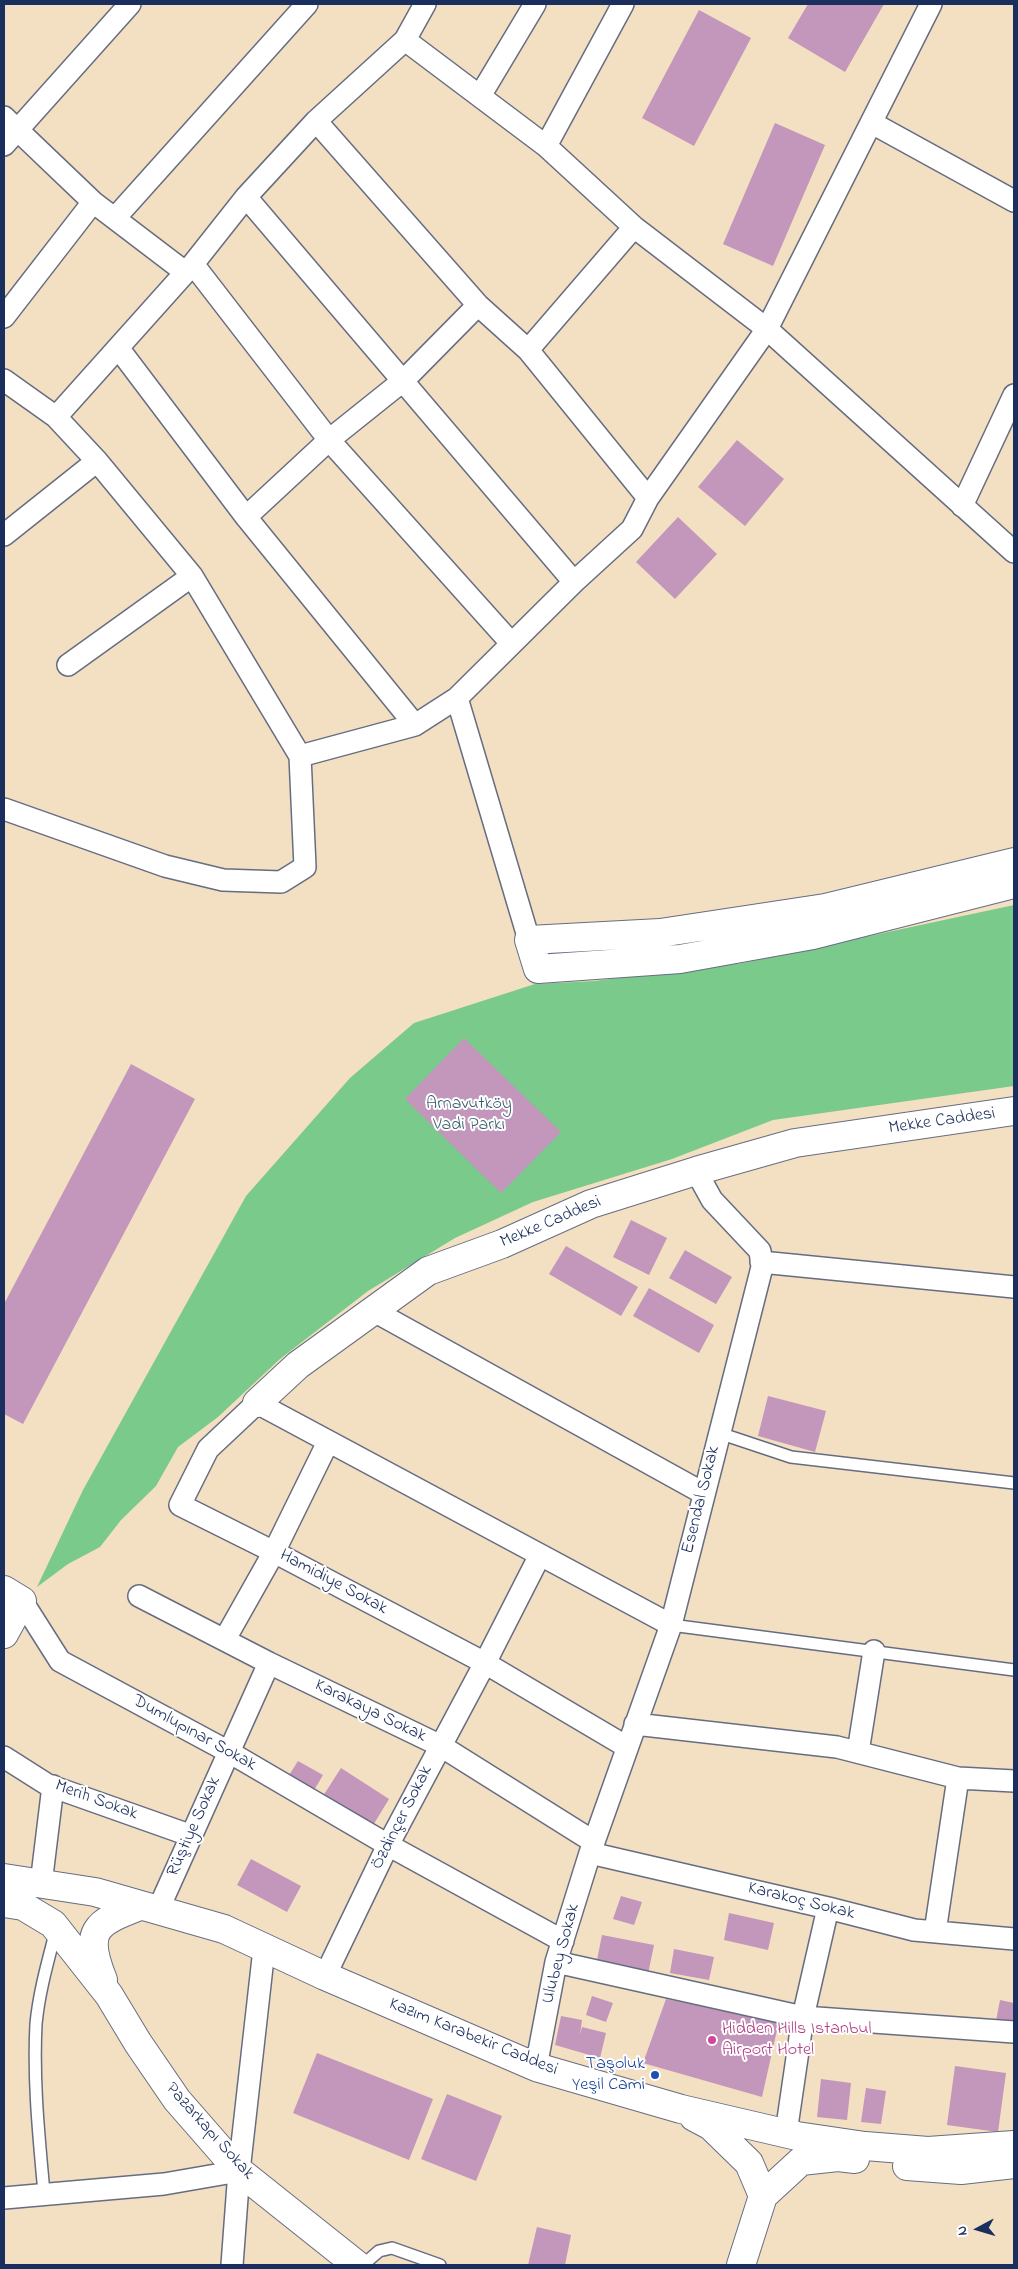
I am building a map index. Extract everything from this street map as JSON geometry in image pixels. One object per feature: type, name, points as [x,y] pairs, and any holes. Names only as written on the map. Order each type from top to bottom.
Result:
[{"type":"main road","points":[[1014,862],[825,908],[660,933],[529,940],[538,969],[680,959],[813,935],[1014,884]]},
{"type":"main road","name":"Mekke Caddesi","points":[[257,1403],[298,1365],[428,1271],[502,1244],[591,1204],[696,1171],[795,1143],[1014,1111]]},
{"type":"main road","points":[[4,1634],[13,1596]]},
{"type":"main road","name":"Kazım Karabekir Caddesi","points":[[4,1878],[95,1892],[224,1929],[324,1976],[536,2067],[681,2109],[786,2132],[865,2146],[928,2151],[1014,2145]]},
{"type":"main road","points":[[4,1903],[23,1906],[53,1924],[109,1996]]},
{"type":"main road","points":[[109,1996],[95,1959],[93,1944],[97,1930],[108,1918],[149,1908]]},
{"type":"main road","name":"Pazarkapı Sokak","points":[[109,1996],[177,2100],[239,2171],[357,2265]]},
{"type":"main road","points":[[681,2109],[711,2126],[749,2164],[763,2196]]},
{"type":"main road","points":[[741,2265],[763,2196],[801,2161],[838,2157],[922,2168],[961,2170],[1014,2164]]},
{"type":"street","points":[[4,145],[10,123],[130,4]]},
{"type":"street","points":[[115,218],[307,4]]},
{"type":"street","points":[[480,96],[535,4]]},
{"type":"street","points":[[546,146],[623,4]]},
{"type":"street","points":[[300,756],[416,725],[457,698],[574,582],[632,529],[648,498],[767,329],[931,4]]},
{"type":"street","points":[[56,417],[119,349],[189,268],[246,197],[316,121],[405,40],[423,5]]},
{"type":"street","points":[[405,40],[546,146],[634,226],[767,329],[1014,552]]},
{"type":"street","points":[[316,121],[478,305],[528,350],[648,498]]},
{"type":"street","points":[[10,123],[93,202],[189,268],[329,440],[511,643]]},
{"type":"street","points":[[872,123],[1014,201]]},
{"type":"street","points":[[246,197],[404,380],[574,582]]},
{"type":"street","points":[[4,316],[93,202]]},
{"type":"street","points":[[528,350],[634,226]]},
{"type":"street","points":[[246,517],[329,440],[404,380],[478,305]]},
{"type":"street","points":[[119,349],[246,517],[416,725]]},
{"type":"street","points":[[4,380],[56,417],[96,461],[192,576],[300,756],[305,867],[281,882],[223,880],[165,866],[4,809]]},
{"type":"street","points":[[962,506],[1014,395]]},
{"type":"street","points":[[4,535],[96,461]]},
{"type":"street","points":[[68,665],[192,576]]},
{"type":"street","points":[[457,698],[529,940]]},
{"type":"street","points":[[696,1171],[712,1200],[760,1251],[761,1262],[1014,1287]]},
{"type":"street","name":"Esendal Sokak","points":[[592,1847],[671,1625],[761,1262]]},
{"type":"street","points":[[374,1311],[703,1493]]},
{"type":"street","points":[[257,1403],[671,1625]]},
{"type":"street","name":"Mekke Caddesi","points":[[180,1505],[208,1449],[257,1403]]},
{"type":"street","points":[[225,1639],[274,1552],[328,1442]]},
{"type":"street","name":"Hamidiye Sokak","points":[[180,1505],[274,1552],[485,1663],[627,1747]]},
{"type":"street","name":"Özdinçer Sokak","points":[[324,1976],[388,1845],[540,1555]]},
{"type":"street","name":"Dumlupınar Sokak","points":[[13,1596],[60,1661],[229,1752],[388,1845],[563,1941]]},
{"type":"street","name":"Karakaya Sokak","points":[[138,1596],[441,1746],[592,1847]]},
{"type":"street","points":[[858,1752],[874,1651]]},
{"type":"street","name":"Rüştiye Sokak","points":[[149,1908],[192,1836],[269,1662]]},
{"type":"street","points":[[635,1724],[837,1747],[958,1778],[1014,1781]]},
{"type":"street","name":"Merih Sokak","points":[[4,1757],[53,1786],[192,1836]]},
{"type":"street","points":[[935,1932],[958,1778]]},
{"type":"street","points":[[42,1884],[53,1786]]},
{"type":"street","name":"Karakoç Sokak","points":[[592,1847],[914,1930],[1014,1939]]},
{"type":"street","name":"Ulubey Sokak","points":[[536,2067],[556,1962],[592,1847]]},
{"type":"street","points":[[786,2132],[803,2017],[828,1908]]},
{"type":"street","points":[[232,2265],[239,2171],[264,1949]]},
{"type":"street","points":[[556,1962],[803,2017],[1014,2032]]},
{"type":"street","points":[[4,2198],[164,2184],[239,2171]]},
{"type":"lane","points":[[719,1433],[790,1457],[1014,1483]]},
{"type":"lane","points":[[671,1625],[1014,1670]]},
{"type":"lane","points":[[44,2193],[36,2106],[36,2023],[45,1971],[57,1929]]},
{"type":"lane","points":[[363,2265],[379,2251],[392,2248],[440,2265]]},
{"type":"green space","name":"Arnavutköy Vadi Parkı","points":[[1014,905],[1014,1086],[773,1120],[672,1159],[533,1202],[455,1238],[368,1291],[280,1359],[218,1417],[178,1447],[156,1486],[121,1520],[100,1547],[68,1564],[37,1587],[83,1490],[246,1196],[350,1078],[414,1023],[535,984],[594,981],[743,963]]},
{"type":"building","points":[[808,4],[884,4],[845,72],[788,38]]},
{"type":"building","points":[[699,10],[751,38],[694,146],[642,118]]},
{"type":"building","points":[[775,123],[825,145],[773,266],[723,244]]},
{"type":"building","points":[[737,440],[784,479],[745,526],[698,487]]},
{"type":"building","points":[[678,517],[717,554],[675,599],[636,562]]},
{"type":"building","points":[[464,1038],[561,1132],[501,1193],[405,1099]]},
{"type":"building","points":[[131,1064],[195,1099],[23,1424],[4,1414],[4,1304]]},
{"type":"building","points":[[631,1220],[667,1238],[649,1275],[613,1257]]},
{"type":"building","points":[[566,1246],[638,1287],[621,1316],[549,1274]]},
{"type":"building","points":[[685,1250],[732,1277],[716,1304],[669,1278]]},
{"type":"building","points":[[649,1288],[714,1325],[699,1353],[633,1316]]},
{"type":"building","points":[[768,1396],[826,1411],[815,1452],[758,1436]]},
{"type":"building","points":[[298,1761],[323,1775],[313,1792],[288,1777]]},
{"type":"building","points":[[341,1768],[389,1799],[372,1827],[323,1796]]},
{"type":"building","points":[[251,1859],[301,1886],[287,1912],[237,1885]]},
{"type":"building","points":[[621,1896],[642,1902],[634,1925],[613,1919]]},
{"type":"building","points":[[729,1913],[774,1923],[768,1950],[724,1940]]},
{"type":"building","points":[[602,1935],[654,1945],[648,1974],[596,1965]]},
{"type":"building","points":[[674,1949],[714,1957],[709,1980],[670,1973]]},
{"type":"building","points":[[592,1996],[613,2003],[606,2022],[586,2015]]},
{"type":"building","points":[[666,1999],[779,2021],[762,2097],[643,2063]]},
{"type":"building","points":[[1000,2000],[1014,2003],[1014,2024],[996,2021]]},
{"type":"building","points":[[561,2016],[582,2020],[580,2035],[582,2027],[606,2033],[600,2058],[555,2045]]},
{"type":"building","points":[[317,2053],[433,2099],[409,2160],[293,2113]]},
{"type":"building","points":[[955,2066],[1006,2073],[998,2132],[947,2125]]},
{"type":"building","points":[[821,2079],[851,2083],[847,2120],[817,2117]]},
{"type":"building","points":[[866,2088],[886,2091],[881,2124],[861,2122]]},
{"type":"building","points":[[447,2094],[502,2116],[476,2181],[421,2159]]},
{"type":"building","points":[[537,2227],[571,2235],[565,2265],[528,2265]]},
{"type":"place","name":"Hidden Hills Istanbul Airport Hotel","points":[[712,2040]]},
{"type":"place","name":"Taşoluk Yeşil Cami","points":[[655,2075]]}]
